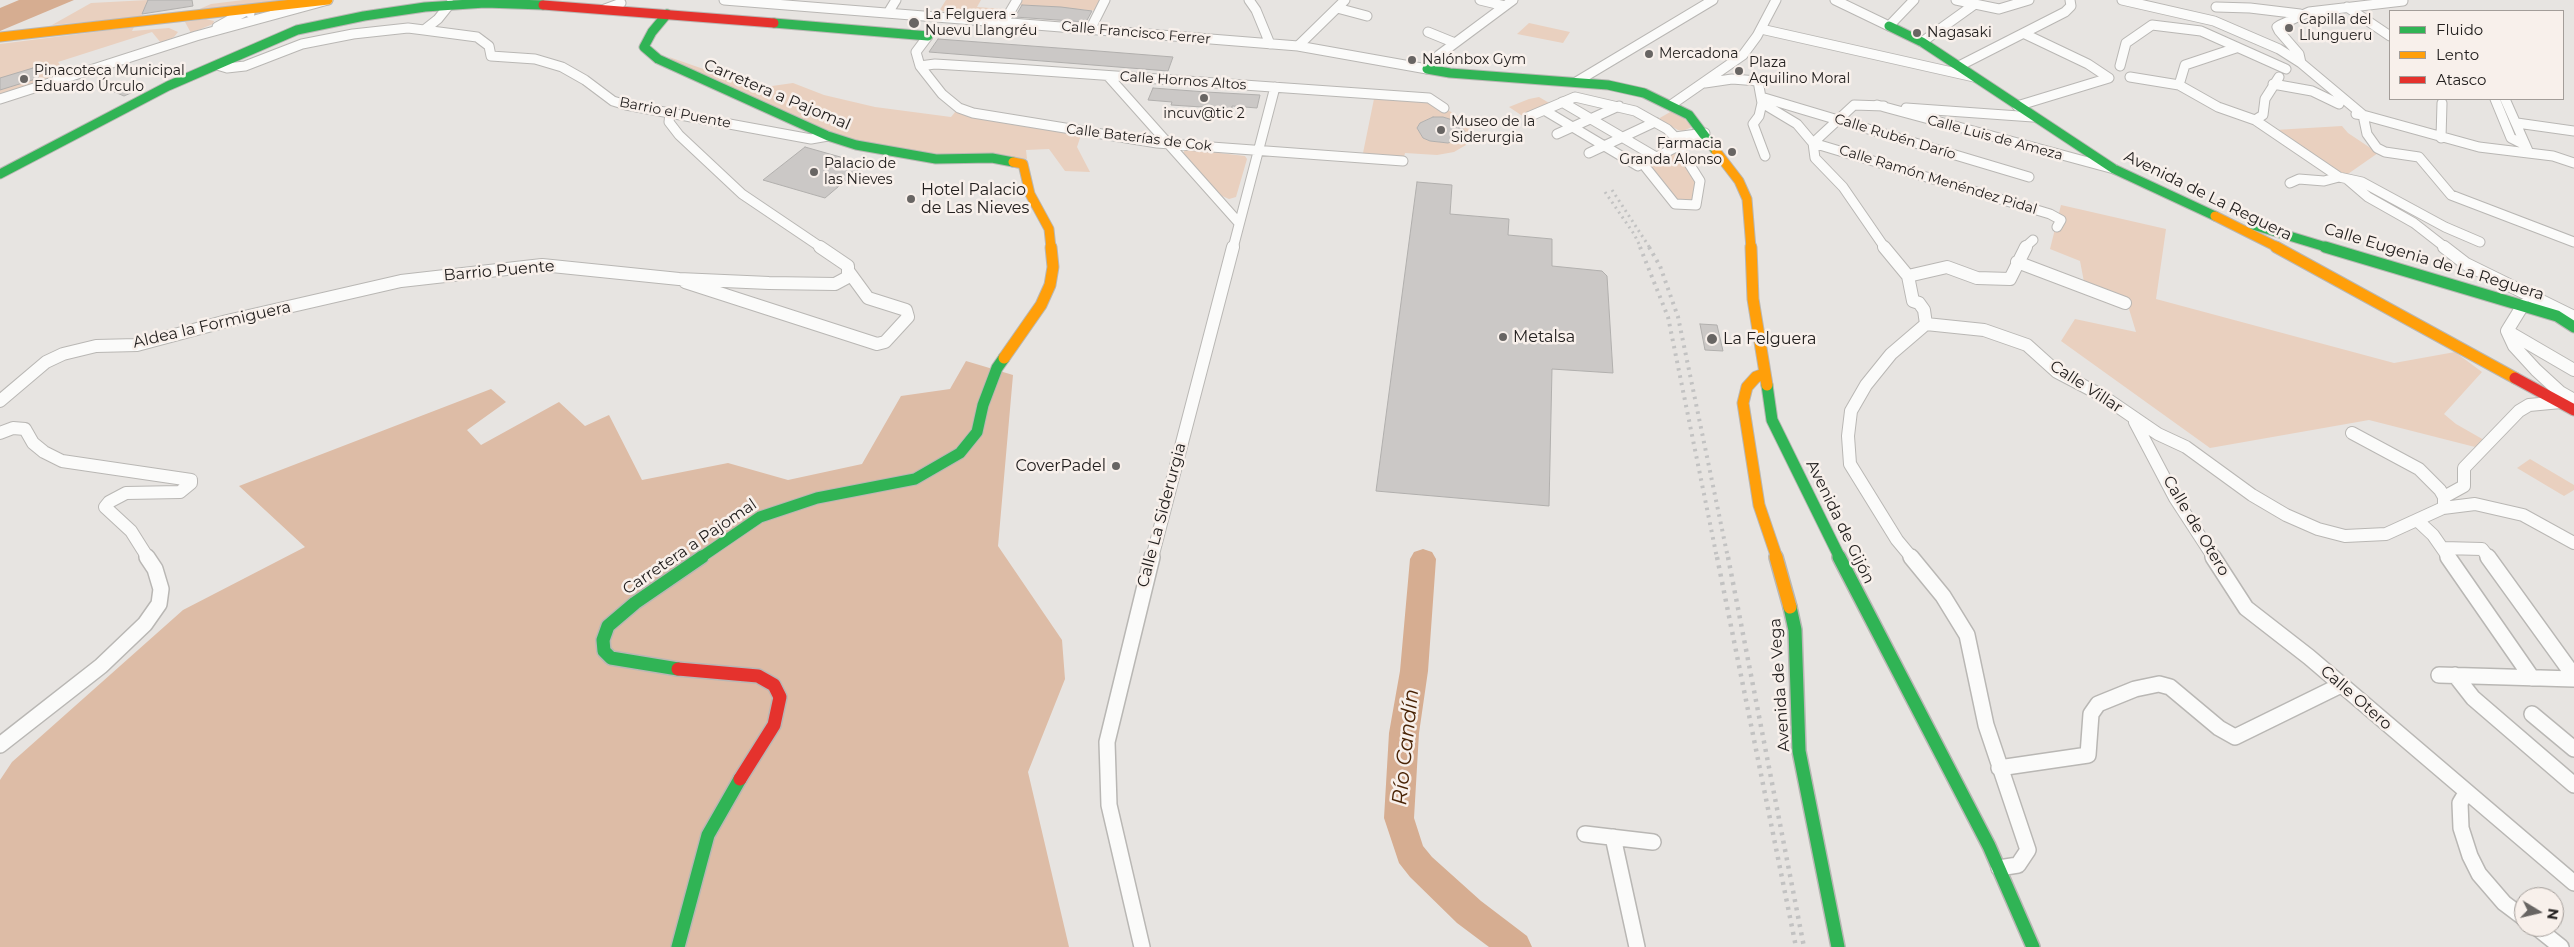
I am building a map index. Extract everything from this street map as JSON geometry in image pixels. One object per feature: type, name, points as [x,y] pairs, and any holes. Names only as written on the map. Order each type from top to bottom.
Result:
[{"type":"street","points":[[0,37],[328,0]]},
{"type":"street","points":[[0,99],[196,36],[328,0]]},
{"type":"street","name":"Calle Francisco Ferrer","points":[[724,0],[1298,46],[1427,69]]},
{"type":"street","points":[[888,13],[896,0]]},
{"type":"street","points":[[1004,22],[1017,0]]},
{"type":"street","points":[[1090,30],[1105,0]]},
{"type":"street","points":[[1249,0],[1256,10],[1270,44]]},
{"type":"street","points":[[1298,46],[1345,0]]},
{"type":"street","points":[[1480,0],[1505,6]]},
{"type":"street","points":[[1427,69],[1439,55],[1513,0]]},
{"type":"street","points":[[1576,82],[1713,0]]},
{"type":"street","points":[[1671,105],[1698,84],[1743,55],[1761,29],[1776,0]]},
{"type":"street","name":"Avenida de La Reguera","points":[[1835,0],[1922,42],[2114,169],[2224,219],[2574,410]]},
{"type":"street","points":[[1889,26],[1914,0]]},
{"type":"street","points":[[1956,0],[1999,9],[2029,0]]},
{"type":"street","points":[[1959,66],[2065,12],[2070,6],[2070,0]]},
{"type":"street","points":[[2122,0],[2205,19],[2279,49],[2301,63],[2363,115],[2367,134],[2377,148],[2385,152],[2419,157],[2451,195],[2574,242]]},
{"type":"street","points":[[605,9],[621,1],[634,11]]},
{"type":"street","points":[[2301,63],[2299,54],[2277,27],[2301,15],[2347,7],[2404,1]]},
{"type":"street","points":[[0,174],[160,91],[297,30],[364,16],[450,4],[512,3],[634,11],[921,38],[916,52],[920,66]]},
{"type":"street","points":[[217,65],[227,68],[245,66],[302,44],[346,35],[408,28],[424,30],[450,4]]},
{"type":"street","points":[[1922,42],[1975,4]]},
{"type":"street","points":[[2201,31],[2205,19],[2214,4],[2301,15]]},
{"type":"street","points":[[2347,7],[2389,35]]},
{"type":"street","points":[[1337,8],[1367,16]]},
{"type":"street","points":[[196,36],[248,10]]},
{"type":"street","points":[[240,24],[252,16],[248,10]]},
{"type":"street","points":[[218,13],[228,18],[227,21]]},
{"type":"street","name":"Carretera a Pajomal","points":[[668,14],[652,32],[644,47],[658,59],[828,136],[856,145],[936,159],[1004,159],[1023,164],[1030,194],[1050,229],[1053,276],[1040,308],[997,368],[983,405],[977,432],[960,453],[915,479],[878,488],[817,498],[760,517],[635,603],[608,626],[603,640],[604,651],[611,658],[661,668],[758,676],[774,686],[780,697],[774,725],[720,811],[708,835],[678,947]]},
{"type":"street","points":[[2120,66],[2126,43],[2152,25],[2201,31],[2286,69]]},
{"type":"street","points":[[1761,29],[1974,77]]},
{"type":"street","name":"Barrio el Puente","points":[[424,30],[477,37],[489,46],[490,56],[549,62],[585,80],[613,101],[811,140],[828,136]]},
{"type":"street","points":[[1428,32],[1455,43]]},
{"type":"street","points":[[2017,106],[2109,78],[2088,64],[2025,34]]},
{"type":"street","points":[[2180,84],[2185,65],[2236,48]]},
{"type":"street","points":[[2255,120],[2263,115],[2265,99],[2273,84],[2286,69],[2301,63]]},
{"type":"street","name":"Calle Hornos Altos","points":[[920,66],[935,64],[1429,98],[1444,108]]},
{"type":"street","name":"Calle Baterías de Cok","points":[[920,66],[942,94],[959,108],[973,113],[1168,143],[1403,161]]},
{"type":"street","name":"Avenida de Gijón","points":[[1427,69],[1450,73],[1576,82],[1644,93],[1689,115],[1739,181],[1747,199],[1752,234],[1753,299],[1772,420],[1830,541],[1999,868],[2033,947]]},
{"type":"street","points":[[1594,71],[1598,81],[1603,85]]},
{"type":"street","points":[[1108,76],[1239,223]]},
{"type":"street","points":[[2130,77],[2180,84],[2218,107],[2255,120],[2343,178],[2368,197],[2414,223],[2466,264],[2558,313],[2574,317]]},
{"type":"street","points":[[1698,84],[1723,79],[1757,80],[1761,100],[1759,116],[1754,124],[1765,156]]},
{"type":"street","points":[[2273,84],[2312,90],[2363,115],[2441,138],[2494,150],[2553,156],[2574,163]]},
{"type":"street","name":"Calle La Siderurgia","points":[[1142,947],[1109,805],[1107,742],[1141,598],[1275,87]]},
{"type":"street","points":[[1528,117],[1562,102],[1575,97],[1635,111],[1655,122],[1677,142],[1700,181],[1696,205],[1675,204],[1637,167],[1544,110]]},
{"type":"street","points":[[1761,100],[1797,124],[1813,142],[1814,158],[1842,187],[1895,262],[1908,276],[1913,301],[1919,303],[1924,310],[1926,324],[1891,354],[1866,385],[1851,411],[1848,436],[1850,464],[1897,540],[1943,596],[1967,635],[1986,725],[2028,850],[2018,865],[1999,868]]},
{"type":"street","name":"Calle Rubén Darío","points":[[1761,100],[1838,120],[2028,177]]},
{"type":"street","points":[[2496,100],[2503,114],[2511,138],[2523,144]]},
{"type":"street","points":[[2506,100],[2517,123],[2523,144],[2529,153]]},
{"type":"street","points":[[1562,102],[1656,157]]},
{"type":"street","points":[[2441,138],[2442,104]]},
{"type":"street","points":[[1813,142],[1854,105],[1877,105],[2033,117]]},
{"type":"street","name":"Calle Luis de Ameza","points":[[1877,105],[2114,169]]},
{"type":"street","points":[[1557,134],[1620,106]]},
{"type":"street","name":"Barrio Puente","points":[[670,112],[669,122],[680,135],[742,194],[848,266],[849,272],[868,298],[906,310],[908,318],[885,342],[877,344],[690,285],[679,279]]},
{"type":"street","points":[[1589,153],[1655,122]]},
{"type":"street","points":[[2517,123],[2574,130]]},
{"type":"street","points":[[1637,167],[1656,157],[1677,142],[1705,134]]},
{"type":"street","name":"Calle Ramón Menéndez Pidal","points":[[1813,142],[2050,214],[2059,224]]},
{"type":"street","points":[[2290,183],[2299,179],[2324,181],[2343,178],[2362,182],[2444,228],[2480,242]]},
{"type":"street","name":"Calle Eugenia de La Reguera","points":[[2224,219],[2233,219],[2523,306],[2558,313],[2574,327]]},
{"type":"street","points":[[1908,276],[1947,267],[1977,278],[2010,279],[2024,248],[2034,240]]},
{"type":"street","points":[[2017,262],[2125,303]]},
{"type":"street","name":"Barrio Puente","points":[[321,300],[401,281],[542,265],[679,279],[824,285],[844,281],[849,272]]},
{"type":"street","name":"Aldea la Formiguera","points":[[0,401],[46,362],[64,354],[96,346],[138,345],[227,321],[321,300]]},
{"type":"street","points":[[2507,331],[2523,306]]},
{"type":"street","name":"Calle Villar","points":[[1926,324],[1962,326],[1984,330],[2028,345],[2057,372],[2101,395],[2134,420]]},
{"type":"street","points":[[2507,331],[2574,370]]},
{"type":"street","points":[[2507,331],[2514,346],[2536,370],[2560,392],[2574,400]]},
{"type":"street","name":"Avenida de Vega","points":[[1764,374],[1756,377],[1747,387],[1743,403],[1746,433],[1758,505],[1785,583],[1795,630],[1800,751],[1838,947]]},
{"type":"street","points":[[2134,420],[2186,447],[2259,499],[2318,530],[2345,536],[2386,534],[2418,522],[2464,486],[2464,468],[2519,411],[2529,406],[2561,402]]},
{"type":"street","name":"Calle de Otero","points":[[2134,420],[2147,441],[2174,498],[2245,606]]},
{"type":"street","points":[[0,432],[13,428],[25,429],[34,443],[44,452],[62,461],[191,480],[191,483],[180,492],[126,493],[105,506],[107,511],[131,531],[155,569],[161,589],[159,604],[145,624],[101,666],[0,745]]},
{"type":"street","points":[[2352,433],[2419,469],[2431,479],[2444,503]]},
{"type":"street","points":[[2444,503],[2475,504],[2508,510],[2537,520],[2574,543]]},
{"type":"street","points":[[2418,522],[2433,535],[2443,548],[2532,678]]},
{"type":"street","points":[[2443,548],[2482,549],[2574,678]]},
{"type":"street","name":"Calle Otero","points":[[2245,606],[2574,883]]},
{"type":"street","points":[[2439,675],[2574,678]]},
{"type":"street","points":[[2455,675],[2473,698],[2574,785]]},
{"type":"street","points":[[1999,768],[2088,754],[2092,714],[2098,704],[2113,696],[2135,689],[2159,684],[2170,687],[2225,732],[2235,737],[2341,685]]},
{"type":"street","points":[[2532,714],[2574,749]]},
{"type":"street","points":[[2466,792],[2460,804],[2461,828],[2470,856],[2479,874],[2504,902],[2514,910]]},
{"type":"street","points":[[1585,834],[1653,842]]},
{"type":"street","points":[[1613,837],[1637,947]]},
{"type":"street","points":[[2548,937],[2561,947]]},
{"type":"shaded area","points":[[19,0],[74,0],[0,31],[0,8]]},
{"type":"shaded area","points":[[148,0],[141,17],[52,25],[91,3]]},
{"type":"shaded area","points":[[243,0],[294,0],[195,11],[211,4]]},
{"type":"shaded area","points":[[946,0],[981,0],[977,7],[1002,9],[998,16],[939,11]]},
{"type":"shaded area","points":[[1020,0],[1105,0],[1100,11],[1017,5]]},
{"type":"shaded area","points":[[206,19],[214,21],[213,24],[191,33],[185,22]]},
{"type":"shaded area","points":[[1529,23],[1570,32],[1563,43],[1517,34]]},
{"type":"shaded area","name":"Pinacoteca Municipal Eduardo Úrculo","points":[[134,27],[132,31],[169,28],[178,32],[174,37],[161,43],[152,32],[58,62],[66,73],[0,94],[0,44]]},
{"type":"shaded area","points":[[669,57],[758,88],[793,83],[824,95],[875,107],[951,117],[956,111],[980,119],[1081,135],[1077,147],[1090,172],[1065,171],[1049,149],[1026,150],[1027,159],[999,154],[938,154],[860,141],[832,132],[679,65]]},
{"type":"shaded area","name":"Museo de la Siderurgia","points":[[1375,94],[1429,98],[1467,122],[1472,132],[1466,145],[1454,152],[1437,155],[1405,153],[1403,161],[1362,158]],"holes":[[[1433,117],[1443,117],[1459,122],[1465,132],[1462,137],[1448,143],[1430,141],[1423,138],[1417,128],[1420,123]]]},
{"type":"shaded area","points":[[1539,97],[1551,104],[1524,117],[1509,107],[1529,99]]},
{"type":"shaded area","points":[[1672,111],[1682,116],[1692,127],[1683,131],[1678,130],[1658,119]]},
{"type":"shaded area","points":[[2342,126],[2348,133],[2378,153],[2345,176],[2275,130]]},
{"type":"shaded area","points":[[1185,149],[1245,156],[1247,159],[1236,197],[1229,199],[1222,196],[1183,154]]},
{"type":"shaded area","points":[[1673,153],[1678,153],[1698,181],[1694,203],[1677,202],[1648,166]]},
{"type":"shaded area","points":[[2061,205],[2166,229],[2156,299],[2394,363],[2455,352],[2482,372],[2444,414],[2456,424],[2484,440],[2475,447],[2369,420],[2210,448],[2061,341],[2075,319],[2136,332],[2126,299],[2085,287],[2080,261],[2050,249]]},
{"type":"shaded area","points":[[966,361],[1013,375],[998,546],[1062,640],[1065,679],[1028,772],[1069,947],[0,947],[0,780],[12,762],[183,610],[305,547],[239,486],[491,389],[506,402],[467,430],[481,445],[559,402],[585,426],[609,415],[642,480],[728,463],[788,480],[862,464],[901,396],[950,389]]},
{"type":"shaded area","points":[[2530,459],[2574,485],[2574,490],[2564,496],[2517,468]]},
{"type":"building","points":[[148,0],[192,0],[193,6],[142,14]]},
{"type":"building","points":[[1022,5],[1092,11],[1086,22],[1015,17]]},
{"type":"building","points":[[938,39],[1173,57],[1168,71],[929,52]]},
{"type":"building","name":"Pinacoteca Municipal Eduardo Úrculo","points":[[33,68],[39,78],[0,90],[0,78]]},
{"type":"building","points":[[125,83],[140,89],[124,96],[110,90]]},
{"type":"building","name":"incuv@tic 2","points":[[1153,88],[1260,95],[1257,108],[1232,106],[1232,109],[1171,105],[1172,102],[1148,100]]},
{"type":"building","name":"Museo de la Siderurgia","points":[[1433,117],[1443,117],[1459,122],[1465,132],[1462,137],[1448,143],[1430,141],[1423,138],[1417,128],[1420,123]]},
{"type":"building","name":"Palacio de las Nieves","points":[[805,147],[865,164],[825,198],[763,180]]},
{"type":"building","name":"Metalsa","points":[[1417,182],[1452,185],[1450,214],[1509,219],[1508,235],[1552,239],[1552,266],[1602,271],[1607,276],[1613,373],[1552,369],[1549,506],[1376,491]]},
{"type":"building","name":"La Felguera","points":[[1700,324],[1717,325],[1723,351],[1705,350]]},
{"type":"waterway","name":"Río Candín","points":[[1423,559],[1414,671],[1404,733],[1399,818],[1410,853],[1421,867],[1469,912],[1515,947]]},
{"type":"railway","points":[[1612,190],[1650,248]]},
{"type":"railway","points":[[1605,192],[1634,234],[1641,248]]},
{"type":"railway","points":[[1640,247],[1668,317],[1717,558]]},
{"type":"railway","points":[[1649,247],[1660,266],[1678,317],[1728,558]]},
{"type":"railway","points":[[1717,557],[1796,947]]},
{"type":"railway","points":[[1728,557],[1804,947]]},
{"type":"traffic: fast","points":[[0,174],[168,86],[297,30],[364,16],[425,7],[485,3],[543,5]]},
{"type":"traffic: fast","points":[[667,14],[652,32],[644,47],[658,59],[828,136],[856,145],[936,159],[992,158],[1013,162]]},
{"type":"traffic: fast","points":[[774,23],[928,36]]},
{"type":"traffic: fast","points":[[1889,26],[1922,42],[2114,169],[2215,216]]},
{"type":"traffic: fast","points":[[1427,69],[1450,73],[1608,85],[1644,93],[1689,115],[1716,151]]},
{"type":"traffic: fast","points":[[2253,225],[2557,316],[2574,327]]},
{"type":"traffic: fast","points":[[678,669],[611,658],[604,651],[603,640],[608,626],[635,603],[760,517],[817,498],[915,479],[960,453],[977,432],[983,405],[997,368],[1004,358]]},
{"type":"traffic: fast","points":[[1767,385],[1772,420],[1831,541],[1989,846],[2033,947]]},
{"type":"traffic: fast","points":[[1790,607],[1795,630],[1799,751],[1838,947]]},
{"type":"traffic: fast","points":[[678,947],[708,835],[740,779]]},
{"type":"traffic: slow","points":[[0,37],[328,0]]},
{"type":"traffic: slow","points":[[1716,151],[1739,181],[1747,199],[1750,216],[1753,299],[1767,385]]},
{"type":"traffic: slow","points":[[1004,358],[1041,305],[1050,285],[1053,267],[1049,229],[1030,194],[1023,164],[1013,162]]},
{"type":"traffic: slow","points":[[2215,216],[2287,252],[2515,378]]},
{"type":"traffic: slow","points":[[1764,374],[1756,377],[1747,387],[1743,403],[1746,433],[1759,505],[1785,583],[1790,607]]},
{"type":"traffic: jam","points":[[543,5],[774,23]]},
{"type":"traffic: jam","points":[[2515,378],[2574,410]]},
{"type":"traffic: jam","points":[[678,669],[758,676],[774,685],[780,697],[774,725],[740,779]]},
{"type":"place","name":"La Felguera - Nuevu Llangréu","points":[[914,23]]},
{"type":"place","name":"Capilla del Llungueru","points":[[2289,28]]},
{"type":"place","name":"Nagasaki","points":[[1917,33]]},
{"type":"place","name":"Mercadona","points":[[1649,54]]},
{"type":"place","name":"Nalónbox Gym","points":[[1412,60]]},
{"type":"place","name":"Plaza Aquilino Moral","points":[[1739,71]]},
{"type":"place","name":"Pinacoteca Municipal Eduardo Úrculo","points":[[24,79]]},
{"type":"place","name":"incuv@tic 2","points":[[1204,98]]},
{"type":"place","name":"Museo de la Siderurgia","points":[[1441,130]]},
{"type":"place","name":"Farmacia Granda Alonso","points":[[1732,152]]},
{"type":"place","name":"Palacio de las Nieves","points":[[814,172]]},
{"type":"place","name":"Hotel Palacio de Las Nieves","points":[[911,199]]},
{"type":"place","name":"Metalsa","points":[[1503,337]]},
{"type":"place","name":"La Felguera","points":[[1712,339]]},
{"type":"place","name":"CoverPadel","points":[[1116,466]]}]
